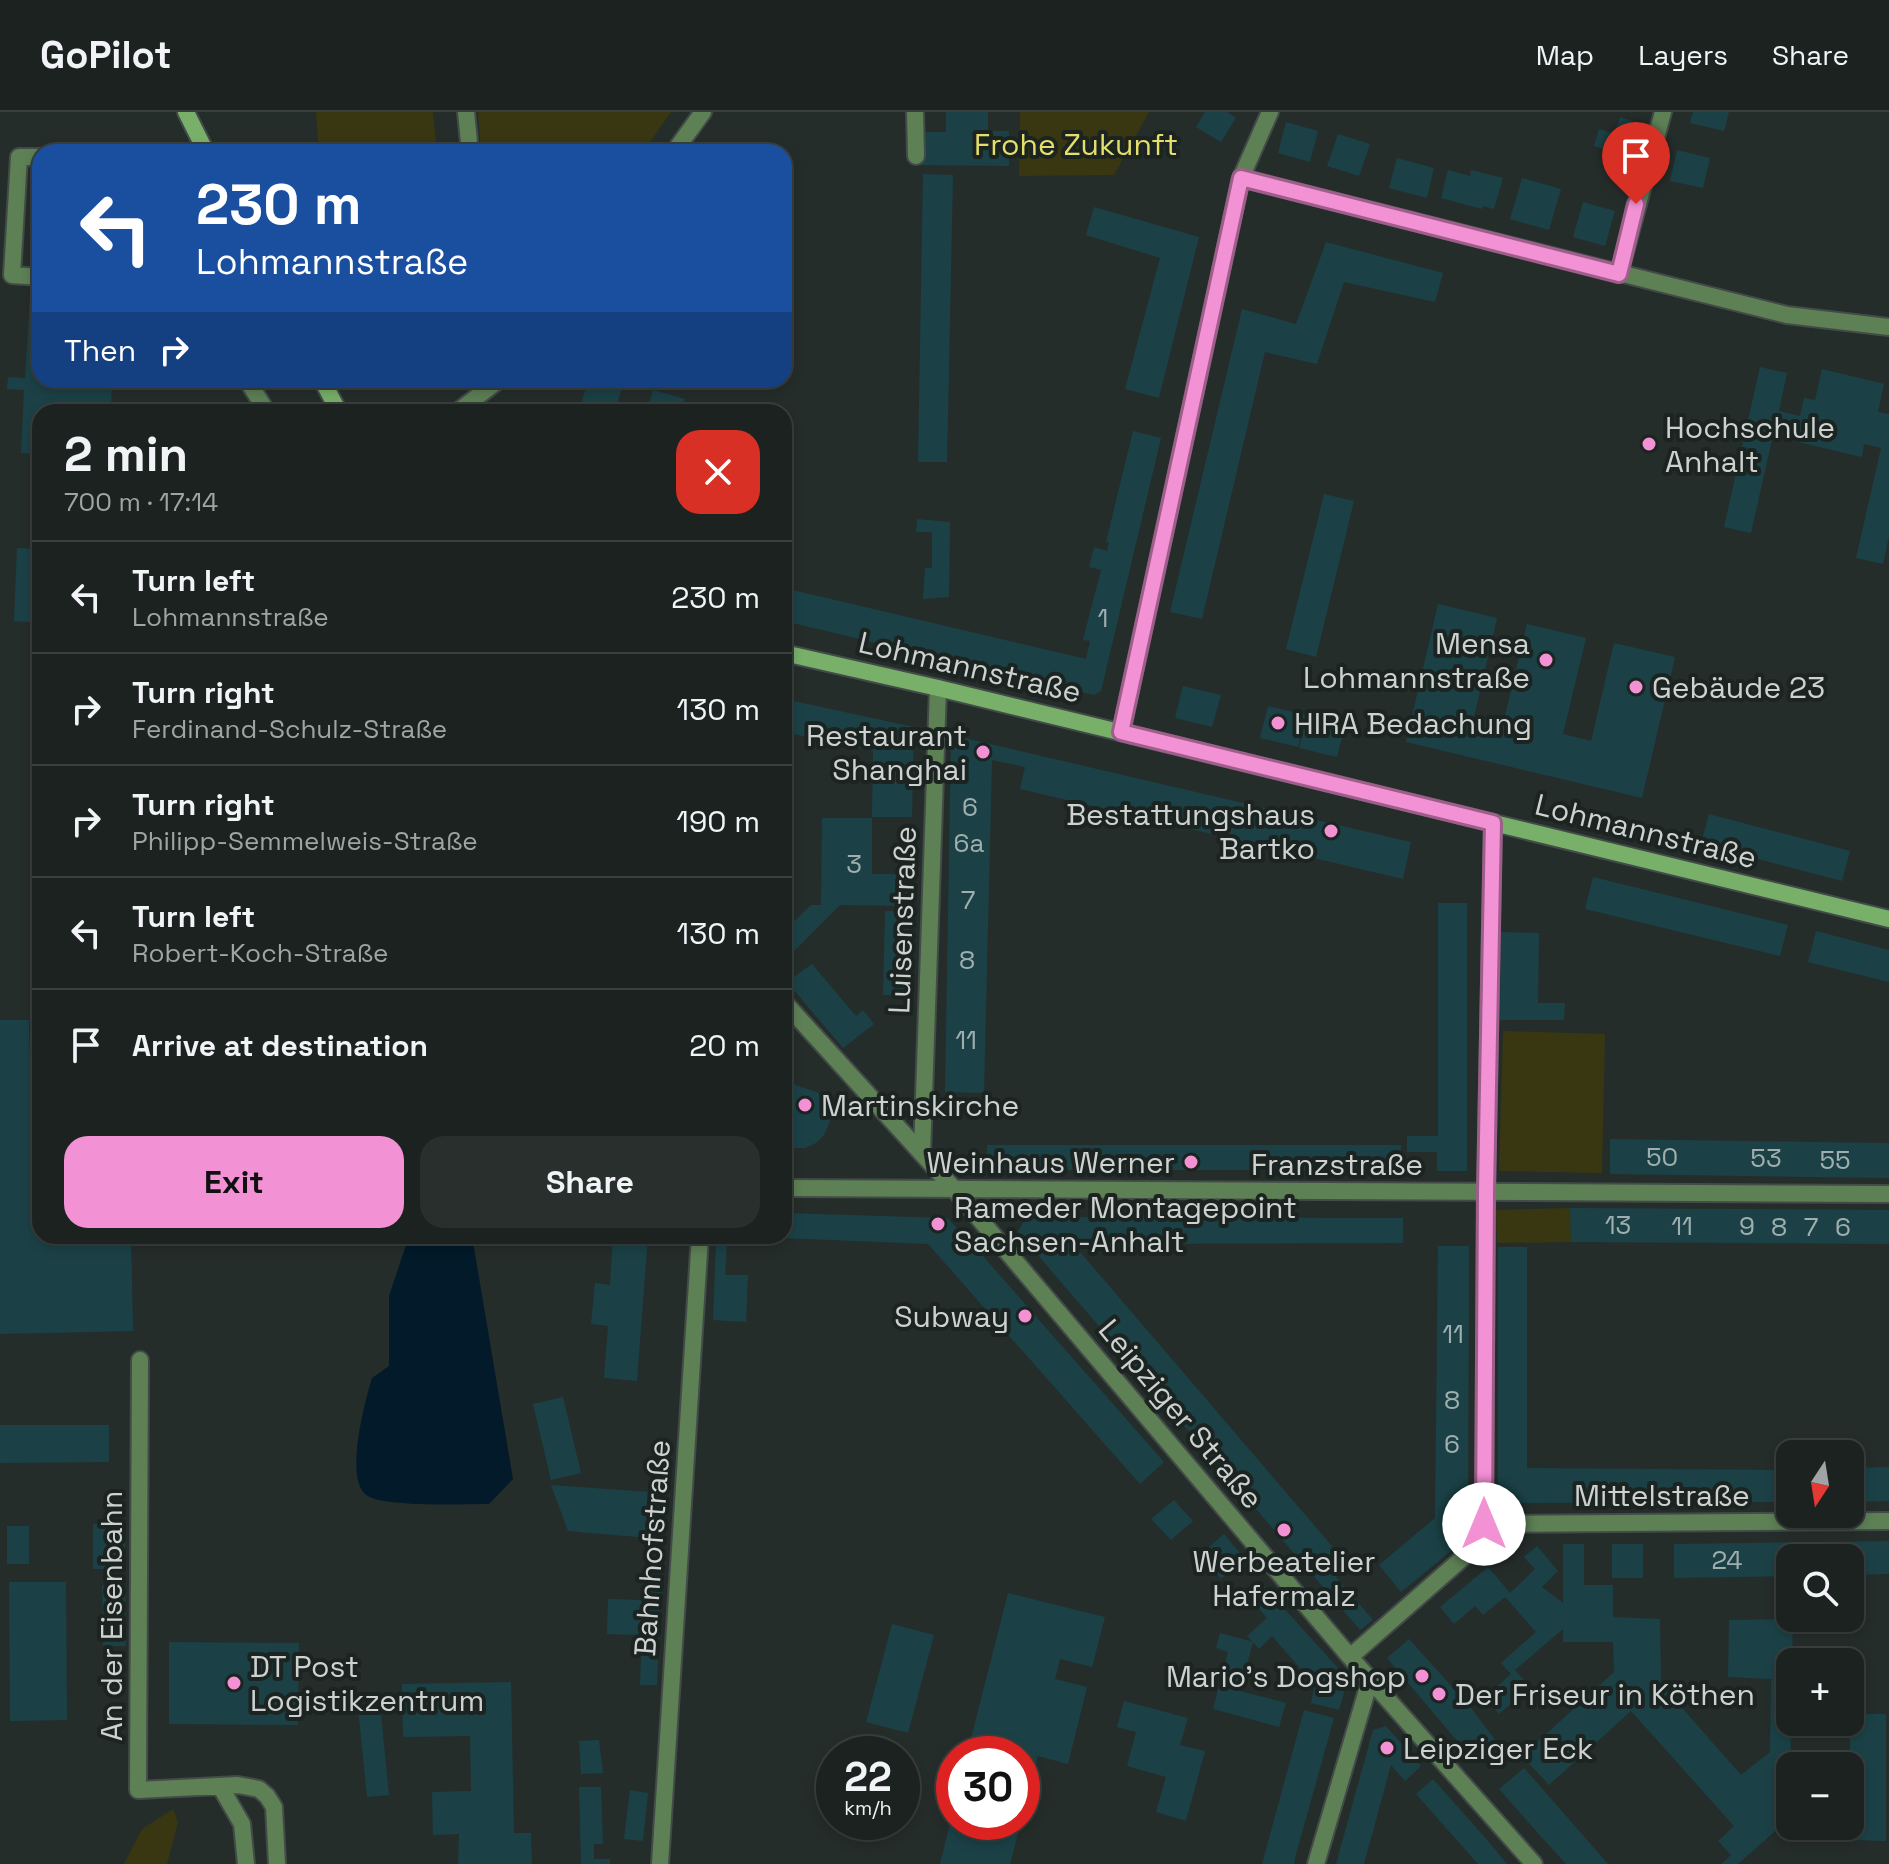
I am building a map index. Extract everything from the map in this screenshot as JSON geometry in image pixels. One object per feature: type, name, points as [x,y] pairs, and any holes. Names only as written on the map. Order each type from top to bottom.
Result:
[{"type":"main road","points":[[186,112],[202,144]]},
{"type":"main road","name":"Lohmannstraße","points":[[792,655],[1889,919]]},
{"type":"street","points":[[466,112],[469,144]]},
{"type":"street","points":[[680,144],[703,112]]},
{"type":"street","points":[[915,112],[916,156]]},
{"type":"street","points":[[1121,732],[1241,178],[1270,112]]},
{"type":"street","points":[[1619,274],[1663,112]]},
{"type":"street","points":[[32,157],[19,157],[12,275],[32,276]]},
{"type":"street","points":[[1241,178],[1787,315],[1889,327]]},
{"type":"street","points":[[467,404],[487,388]]},
{"type":"street","name":"Luisenstraße","points":[[922,1154],[938,688]]},
{"type":"street","points":[[1350,1657],[1474,1548],[1484,1524],[1493,823]]},
{"type":"street","name":"Leipziger Straße","points":[[792,1011],[955,1190],[1350,1657],[1534,1864]]},
{"type":"street","name":"Franzstraße","points":[[792,1188],[1889,1194]]},
{"type":"street","name":"Bahnhofstraße","points":[[660,1864],[699,1244]]},
{"type":"street","name":"An der Eisenbahn","points":[[140,1360],[138,1790],[249,1785],[267,1796],[274,1807],[277,1864]]},
{"type":"street","name":"Mittelstraße","points":[[1484,1524],[1889,1521]]},
{"type":"street","points":[[1316,1864],[1370,1680]]},
{"type":"street","points":[[220,1786],[242,1824],[246,1864]]},
{"type":"green space","points":[[316,112],[433,112],[436,144],[318,144]]},
{"type":"green space","points":[[478,112],[671,112],[649,144],[480,144]]},
{"type":"green space","name":"Frohe Zukunft","points":[[1020,112],[1149,112],[1114,175],[1019,176]]},
{"type":"green space","points":[[1503,1031],[1605,1034],[1602,1173],[1499,1171]]},
{"type":"green space","points":[[1570,1208],[1571,1242],[1497,1243],[1496,1210]]},
{"type":"green space","points":[[173,1809],[178,1822],[167,1864],[124,1864],[142,1829]]},
{"type":"water","points":[[406,1244],[473,1244],[513,1479],[489,1504],[387,1501],[365,1494],[359,1485],[357,1455],[361,1420],[372,1378],[389,1366],[389,1296]]},
{"type":"building","points":[[946,112],[988,112],[988,131],[1009,131],[1009,166],[920,165],[920,132],[946,132]]},
{"type":"building","points":[[1205,112],[1227,112],[1236,118],[1221,142],[1196,127]]},
{"type":"building","points":[[1693,112],[1729,112],[1724,131],[1690,123]]},
{"type":"building","points":[[1620,117],[1638,123],[1628,156],[1594,146],[1599,129],[1615,134]]},
{"type":"building","points":[[1286,122],[1318,131],[1310,162],[1278,153]]},
{"type":"building","points":[[1338,134],[1370,144],[1359,176],[1327,166]]},
{"type":"building","points":[[1677,150],[1710,158],[1703,188],[1670,181]]},
{"type":"building","points":[[1397,158],[1434,168],[1427,198],[1389,188]]},
{"type":"building","points":[[1448,170],[1470,176],[1471,170],[1503,178],[1494,209],[1483,206],[1482,209],[1441,198]]},
{"type":"building","points":[[923,174],[953,175],[947,462],[918,462]]},
{"type":"building","points":[[1522,178],[1561,189],[1549,230],[1510,219]]},
{"type":"building","points":[[1583,202],[1615,211],[1605,246],[1573,237]]},
{"type":"building","points":[[1094,207],[1199,237],[1159,398],[1125,389],[1160,258],[1086,235]]},
{"type":"building","points":[[1326,242],[1443,273],[1435,302],[1344,282],[1317,364],[1265,352],[1202,619],[1170,612],[1242,309],[1296,324]]},
{"type":"building","points":[[32,295],[32,388],[112,388],[111,404],[32,404],[32,454],[21,453],[24,390],[7,389],[8,377],[25,378]]},
{"type":"building","points":[[1760,367],[1787,373],[1779,411],[1800,416],[1804,398],[1815,400],[1822,369],[1884,384],[1878,412],[1889,414],[1889,536],[1883,564],[1856,558],[1881,448],[1864,444],[1862,457],[1794,441],[1797,431],[1775,426],[1751,533],[1724,527]]},
{"type":"building","points":[[586,388],[622,388],[618,401],[628,404],[581,404]]},
{"type":"building","points":[[653,390],[685,399],[684,404],[649,404]]},
{"type":"building","points":[[1133,431],[1161,438],[1101,691],[1094,695],[792,623],[792,590],[1086,659],[1090,641],[1083,640],[1101,570],[1089,567],[1094,547],[1107,551],[1109,542],[1106,542]]},
{"type":"building","points":[[1324,494],[1354,501],[1316,657],[1286,649]]},
{"type":"building","points":[[917,519],[950,522],[949,597],[923,599],[925,568],[932,568],[932,532],[916,532]]},
{"type":"building","points":[[17,548],[32,549],[32,622],[14,621]]},
{"type":"building","name":"Gebäude 23","points":[[1438,604],[1497,618],[1474,717],[1503,724],[1527,624],[1586,638],[1563,734],[1591,741],[1614,643],[1675,657],[1642,798],[1406,742]]},
{"type":"building","points":[[1183,686],[1221,695],[1212,727],[1175,718]]},
{"type":"building","points":[[792,701],[914,727],[912,817],[872,817],[873,751],[792,734]]},
{"type":"building","points":[[1268,706],[1306,715],[1298,747],[1260,738]]},
{"type":"building","points":[[1307,717],[1345,726],[1337,757],[1299,748]]},
{"type":"building","points":[[951,735],[1411,842],[1403,879],[1020,789],[1025,767],[992,760],[984,1093],[945,1092]]},
{"type":"building","points":[[1709,814],[1850,851],[1842,881],[1701,844]]},
{"type":"building","points":[[822,818],[872,818],[872,874],[911,874],[910,906],[840,905],[792,953],[792,923],[811,905],[821,905]]},
{"type":"building","points":[[1593,877],[1788,925],[1780,956],[1585,909]]},
{"type":"building","points":[[1438,903],[1467,903],[1467,1171],[1437,1171],[1437,1152],[1407,1152],[1407,1136],[1438,1136]]},
{"type":"building","points":[[885,911],[910,911],[908,995],[883,995]]},
{"type":"building","points":[[1816,931],[1889,950],[1889,982],[1808,962]]},
{"type":"building","points":[[1501,932],[1539,933],[1538,1003],[1565,1003],[1564,1020],[1500,1020]]},
{"type":"building","points":[[812,964],[856,1016],[863,1010],[874,1024],[843,1048],[792,988],[792,978]]},
{"type":"building","points":[[0,1020],[29,1020],[32,1063],[32,1244],[131,1244],[133,1331],[0,1334]]},
{"type":"building","name":"Martinskirche","points":[[792,1081],[795,1085],[817,1092],[829,1111],[830,1121],[824,1135],[805,1148],[792,1148]]},
{"type":"building","points":[[1610,1139],[1889,1143],[1889,1178],[1610,1174]]},
{"type":"building","points":[[987,1145],[1401,1145],[1400,1170],[987,1170]]},
{"type":"building","points":[[1570,1208],[1889,1210],[1889,1244],[1571,1242]]},
{"type":"building","points":[[792,1213],[947,1218],[1164,1462],[1140,1484],[928,1244],[792,1238]]},
{"type":"building","points":[[1026,1217],[1403,1218],[1403,1243],[1075,1244],[1349,1566],[1336,1577],[1373,1620],[1360,1630],[1018,1232]]},
{"type":"building","points":[[613,1244],[647,1244],[637,1381],[604,1378],[608,1326],[591,1324],[595,1283],[610,1285]]},
{"type":"building","points":[[716,1244],[727,1244],[725,1275],[748,1275],[746,1322],[713,1320]]},
{"type":"building","points":[[1438,1246],[1469,1246],[1468,1537],[1401,1592],[1379,1565],[1435,1518]]},
{"type":"building","points":[[1498,1247],[1527,1247],[1527,1468],[1776,1470],[1776,1502],[1505,1503],[1498,1490]]},
{"type":"building","points":[[563,1397],[581,1473],[551,1480],[533,1404]]},
{"type":"building","points":[[0,1425],[109,1425],[109,1462],[0,1463]]},
{"type":"building","points":[[1889,1467],[1889,1501],[1864,1502],[1864,1468]]},
{"type":"building","points":[[551,1485],[665,1493],[661,1539],[568,1531]]},
{"type":"building","points":[[1174,1500],[1193,1521],[1171,1540],[1151,1519]]},
{"type":"building","points":[[93,1524],[125,1524],[125,1569],[93,1569]]},
{"type":"building","points":[[7,1526],[29,1526],[29,1564],[7,1564]]},
{"type":"building","points":[[1224,1534],[1244,1558],[1221,1579],[1200,1555]]},
{"type":"building","points":[[1889,1541],[1889,1574],[1864,1575],[1864,1544],[1776,1544],[1776,1576],[1674,1578],[1674,1544]]},
{"type":"building","points":[[1563,1544],[1584,1544],[1584,1585],[1613,1585],[1613,1617],[1660,1619],[1661,1684],[1741,1775],[1770,1752],[1771,1679],[1728,1677],[1729,1620],[1776,1619],[1776,1632],[1793,1632],[1792,1648],[1776,1648],[1776,1736],[1791,1736],[1791,1752],[1776,1752],[1776,1830],[1738,1864],[1721,1864],[1731,1855],[1718,1841],[1734,1826],[1631,1711],[1549,1785],[1522,1756],[1614,1672],[1613,1642],[1563,1642],[1563,1629],[1515,1670],[1530,1687],[1499,1714],[1485,1697],[1511,1674],[1501,1663],[1536,1632],[1505,1597],[1483,1615],[1475,1606],[1454,1624],[1440,1607],[1488,1567],[1510,1593],[1535,1569],[1524,1557],[1537,1546],[1558,1571],[1542,1587],[1563,1603]]},
{"type":"building","points":[[1612,1544],[1643,1544],[1643,1578],[1612,1578]]},
{"type":"building","points":[[643,1579],[661,1580],[657,1685],[640,1685],[642,1635],[607,1634],[608,1599],[642,1600]]},
{"type":"building","points":[[9,1582],[66,1582],[67,1720],[10,1721]]},
{"type":"building","points":[[1260,1582],[1348,1679],[1339,1710],[1311,1703],[1315,1685],[1272,1636],[1259,1649],[1247,1636],[1267,1618],[1246,1594]]},
{"type":"building","points":[[102,1586],[125,1586],[126,1646],[103,1646]]},
{"type":"building","points":[[1008,1593],[1105,1617],[1092,1667],[1060,1659],[1055,1679],[1087,1687],[1068,1764],[1040,1757],[1040,1736],[972,1736]]},
{"type":"building","points":[[892,1624],[934,1635],[908,1733],[866,1722]]},
{"type":"building","points":[[1220,1633],[1253,1642],[1240,1691],[1286,1703],[1279,1727],[1213,1709],[1228,1652],[1216,1648]]},
{"type":"building","points":[[1409,1639],[1496,1741],[1474,1761],[1387,1658]]},
{"type":"building","name":"DT Post Logistikzentrum","points":[[169,1642],[299,1643],[298,1725],[169,1724]]},
{"type":"building","points":[[511,1682],[514,1833],[531,1833],[532,1864],[458,1864],[459,1834],[433,1835],[432,1792],[471,1791],[470,1736],[403,1737],[402,1684]]},
{"type":"building","points":[[1124,1701],[1188,1718],[1180,1745],[1205,1751],[1186,1821],[1156,1812],[1166,1777],[1127,1766],[1136,1732],[1117,1727]]},
{"type":"building","points":[[380,1705],[389,1795],[367,1797],[358,1708]]},
{"type":"building","points":[[1304,1710],[1334,1718],[1294,1864],[1262,1864]]},
{"type":"building","points":[[1864,1714],[1886,1714],[1886,1841],[1850,1840],[1864,1840],[1864,1752],[1850,1752],[1850,1736],[1864,1736]]},
{"type":"building","points":[[1386,1726],[1421,1766],[1405,1781],[1391,1765],[1364,1864],[1336,1864],[1373,1730]]},
{"type":"building","points":[[599,1740],[603,1773],[581,1774],[579,1741]]},
{"type":"building","points":[[1524,1768],[1608,1864],[1566,1864],[1499,1789]]},
{"type":"building","points":[[1433,1779],[1507,1864],[1478,1864],[1416,1794]]},
{"type":"building","points":[[579,1787],[601,1787],[603,1844],[594,1844],[594,1859],[610,1859],[610,1864],[581,1864]]},
{"type":"building","points":[[630,1790],[648,1793],[643,1841],[624,1839]]},
{"type":"building","points":[[946,1840],[1016,1840],[1010,1864],[940,1864]]},
{"type":"place","name":"Hochschule Anhalt","points":[[1649,444]]},
{"type":"place","name":"Mensa Lohmannstraße","points":[[1546,660]]},
{"type":"place","name":"Gebäude 23","points":[[1636,687]]},
{"type":"place","name":"HIRA Bedachung","points":[[1278,723]]},
{"type":"place","name":"Restaurant Shanghai","points":[[983,752]]},
{"type":"place","name":"Bestattungshaus Bartko","points":[[1331,831]]},
{"type":"place","name":"Martinskirche","points":[[805,1105]]},
{"type":"place","name":"Weinhaus Werner","points":[[1191,1162]]},
{"type":"place","name":"Rameder Montagepoint Sachsen-Anhalt","points":[[938,1224]]},
{"type":"place","name":"Subway","points":[[1025,1316]]},
{"type":"place","name":"Werbeatelier Hafermalz","points":[[1284,1530]]},
{"type":"place","name":"Mario's Dogshop","points":[[1422,1676]]},
{"type":"place","name":"DT Post Logistikzentrum","points":[[234,1683]]},
{"type":"place","name":"Der Friseur in Köthen","points":[[1439,1694]]},
{"type":"place","name":"Leipziger Eck","points":[[1387,1748]]},
{"type":"route","points":[[1484,1524],[1493,823],[1121,732],[1241,178],[1619,274],[1636,204]]}]
